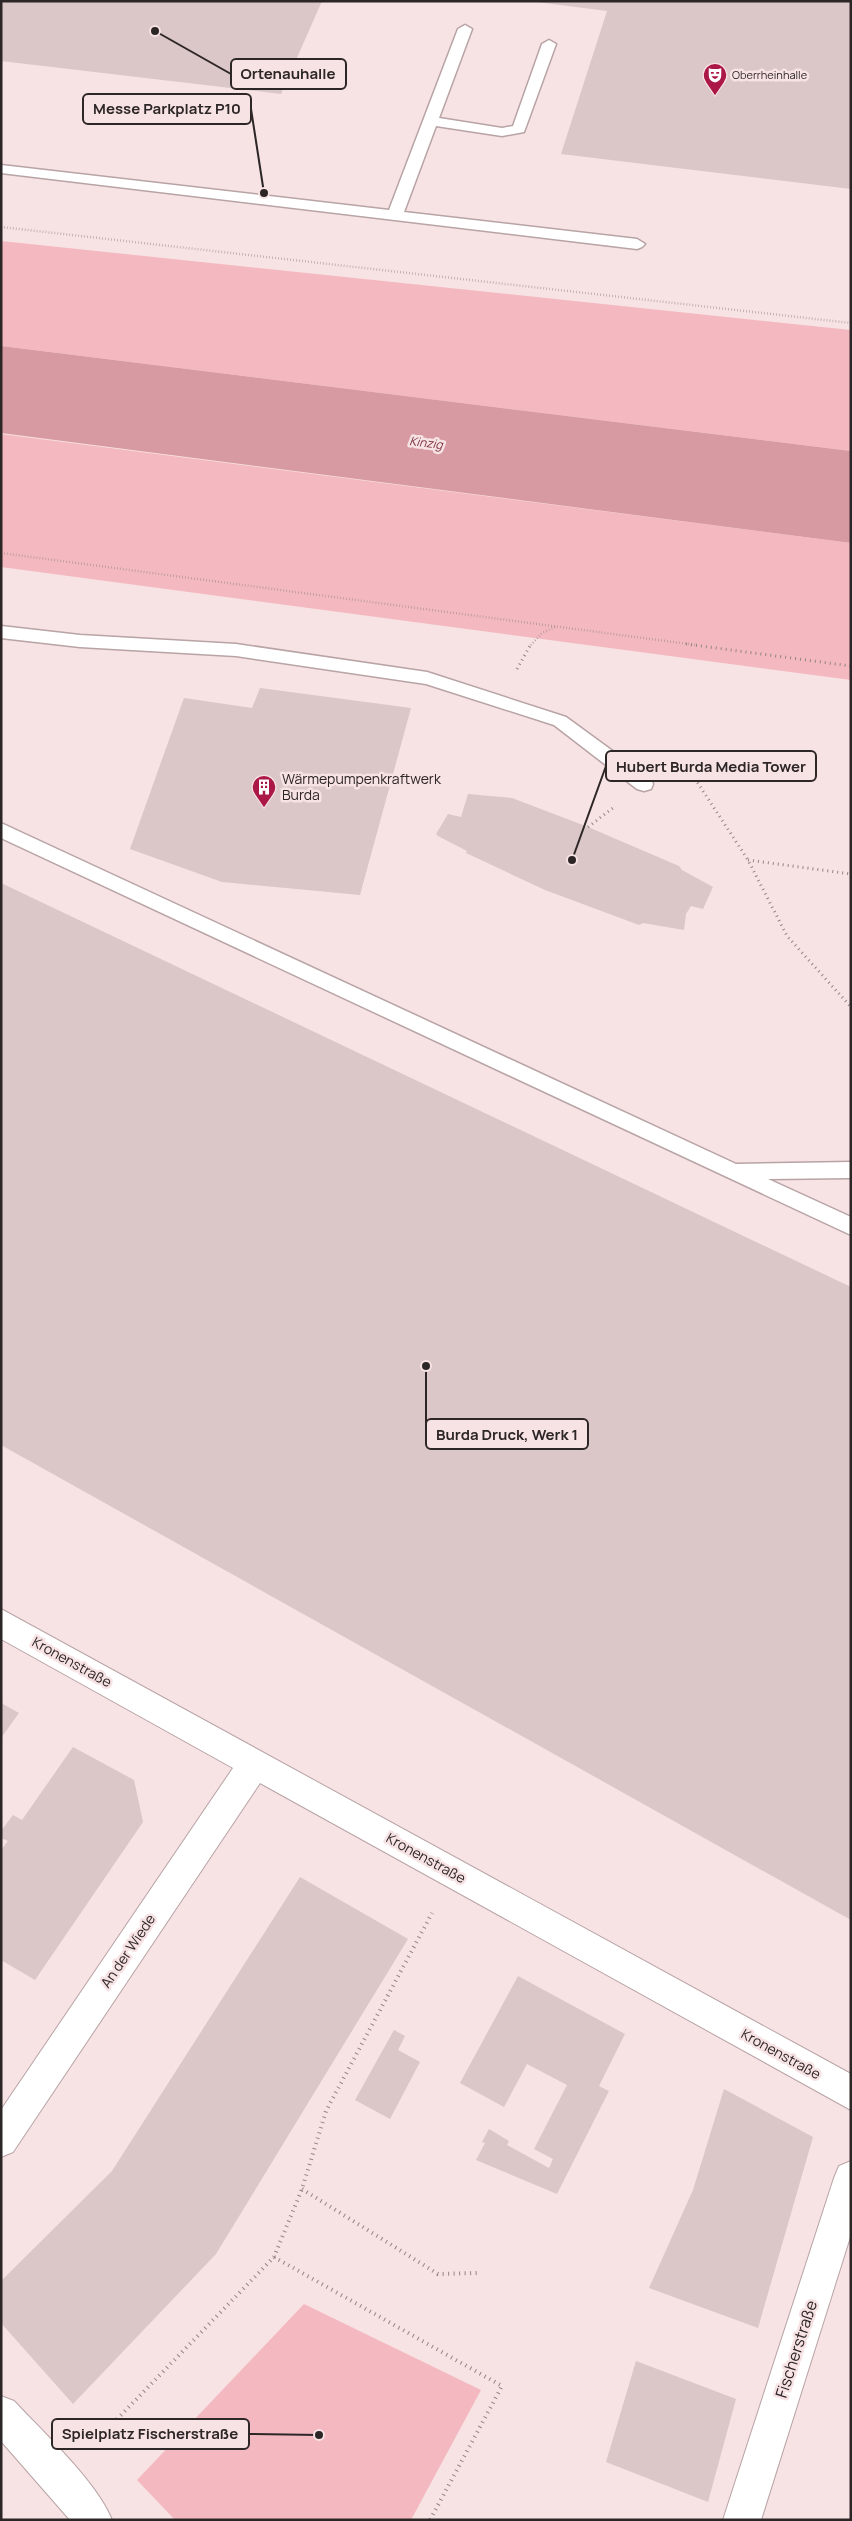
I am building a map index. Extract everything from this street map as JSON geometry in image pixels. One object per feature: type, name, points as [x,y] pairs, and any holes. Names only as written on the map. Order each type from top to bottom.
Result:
[{"type":"street","name":"Kronenstraße","points":[[1,1623],[851,2092]]},
{"type":"street","name":"An der Wiede","points":[[1,2140],[255,1763]]},
{"type":"street","name":"Fischerstraße","points":[[742,2520],[851,2178]]},
{"type":"street","points":[[1,2414],[60,2478],[94,2520]]},
{"type":"lane","points":[[395,215],[465,29]]},
{"type":"lane","points":[[431,121],[502,132],[520,129],[549,44]]},
{"type":"lane","points":[[1,169],[637,244]]},
{"type":"lane","points":[[1,632],[80,641],[236,650],[427,678],[560,721],[644,784]]},
{"type":"lane","points":[[1,830],[851,1227]]},
{"type":"lane","points":[[733,1171],[851,1170]]},
{"type":"path","points":[[1,227],[851,323]]},
{"type":"path","points":[[1,553],[558,625],[851,666]]},
{"type":"path","points":[[515,673],[541,632],[558,625]]},
{"type":"path","points":[[748,860],[851,874]]},
{"type":"path","points":[[60,2478],[274,2257],[302,2189],[326,2110],[453,1872]]},
{"type":"path","points":[[302,2189],[438,2274],[479,2273]]},
{"type":"path","points":[[274,2257],[502,2386],[430,2520]]},
{"type":"shaded area","points":[[1,241],[851,330],[851,451],[1,346]]},
{"type":"shaded area","points":[[1,434],[851,543],[851,680],[1,567]]},
{"type":"shaded area","points":[[304,2304],[481,2390],[411,2520],[175,2520],[137,2480]]},
{"type":"water","name":"Kinzig","points":[[1,346],[851,451],[851,543],[1,433]]},
{"type":"building","points":[[1,1],[322,1],[281,94],[1,61]]},
{"type":"building","name":"Oberrheinhalle","points":[[529,1],[851,1],[851,189],[561,154],[607,11]]},
{"type":"building","name":"Wärmepumpenkraftwerk Burda","points":[[260,688],[411,708],[360,895],[222,882],[130,849],[184,698],[252,708]]},
{"type":"building","points":[[468,794],[512,798],[588,827],[679,866],[682,870],[713,887],[703,909],[691,906],[686,914],[684,930],[643,923],[639,925],[545,890],[466,853],[467,851],[436,834],[448,814],[461,817]]},
{"type":"building","points":[[1,883],[851,1287],[851,1920],[1,1445]]},
{"type":"building","points":[[1,1703],[19,1713],[1,1738]]},
{"type":"building","points":[[73,1747],[134,1780],[143,1822],[35,1980],[1,1960],[1,1850],[8,1841],[1,1838],[1,1831],[13,1815],[22,1820]]},
{"type":"building","points":[[300,1877],[408,1939],[216,2254],[73,2404],[1,2323],[1,2281],[112,2171]]},
{"type":"building","points":[[518,1976],[625,2034],[599,2086],[609,2091],[557,2194],[476,2160],[485,2143],[482,2142],[489,2129],[509,2141],[507,2145],[549,2168],[553,2159],[534,2149],[567,2085],[527,2064],[504,2107],[460,2083]]},
{"type":"building","points":[[394,2030],[405,2036],[398,2050],[420,2062],[390,2119],[355,2100]]},
{"type":"building","points":[[724,2089],[813,2137],[758,2328],[649,2288],[693,2190]]},
{"type":"building","points":[[636,2361],[736,2399],[708,2502],[606,2462]]},
{"type":"place","name":"Ortenauhalle","points":[[155,31]]},
{"type":"place","name":"Oberrheinhalle","points":[[715,96]]},
{"type":"place","name":"Messe Parkplatz P10","points":[[264,193]]},
{"type":"place","name":"Wärmepumpenkraftwerk Burda","points":[[264,808]]},
{"type":"place","name":"Hubert Burda Media Tower","points":[[572,860]]},
{"type":"place","name":"Burda Druck, Werk 1","points":[[426,1366]]},
{"type":"place","name":"Spielplatz Fischerstraße","points":[[319,2435]]}]
